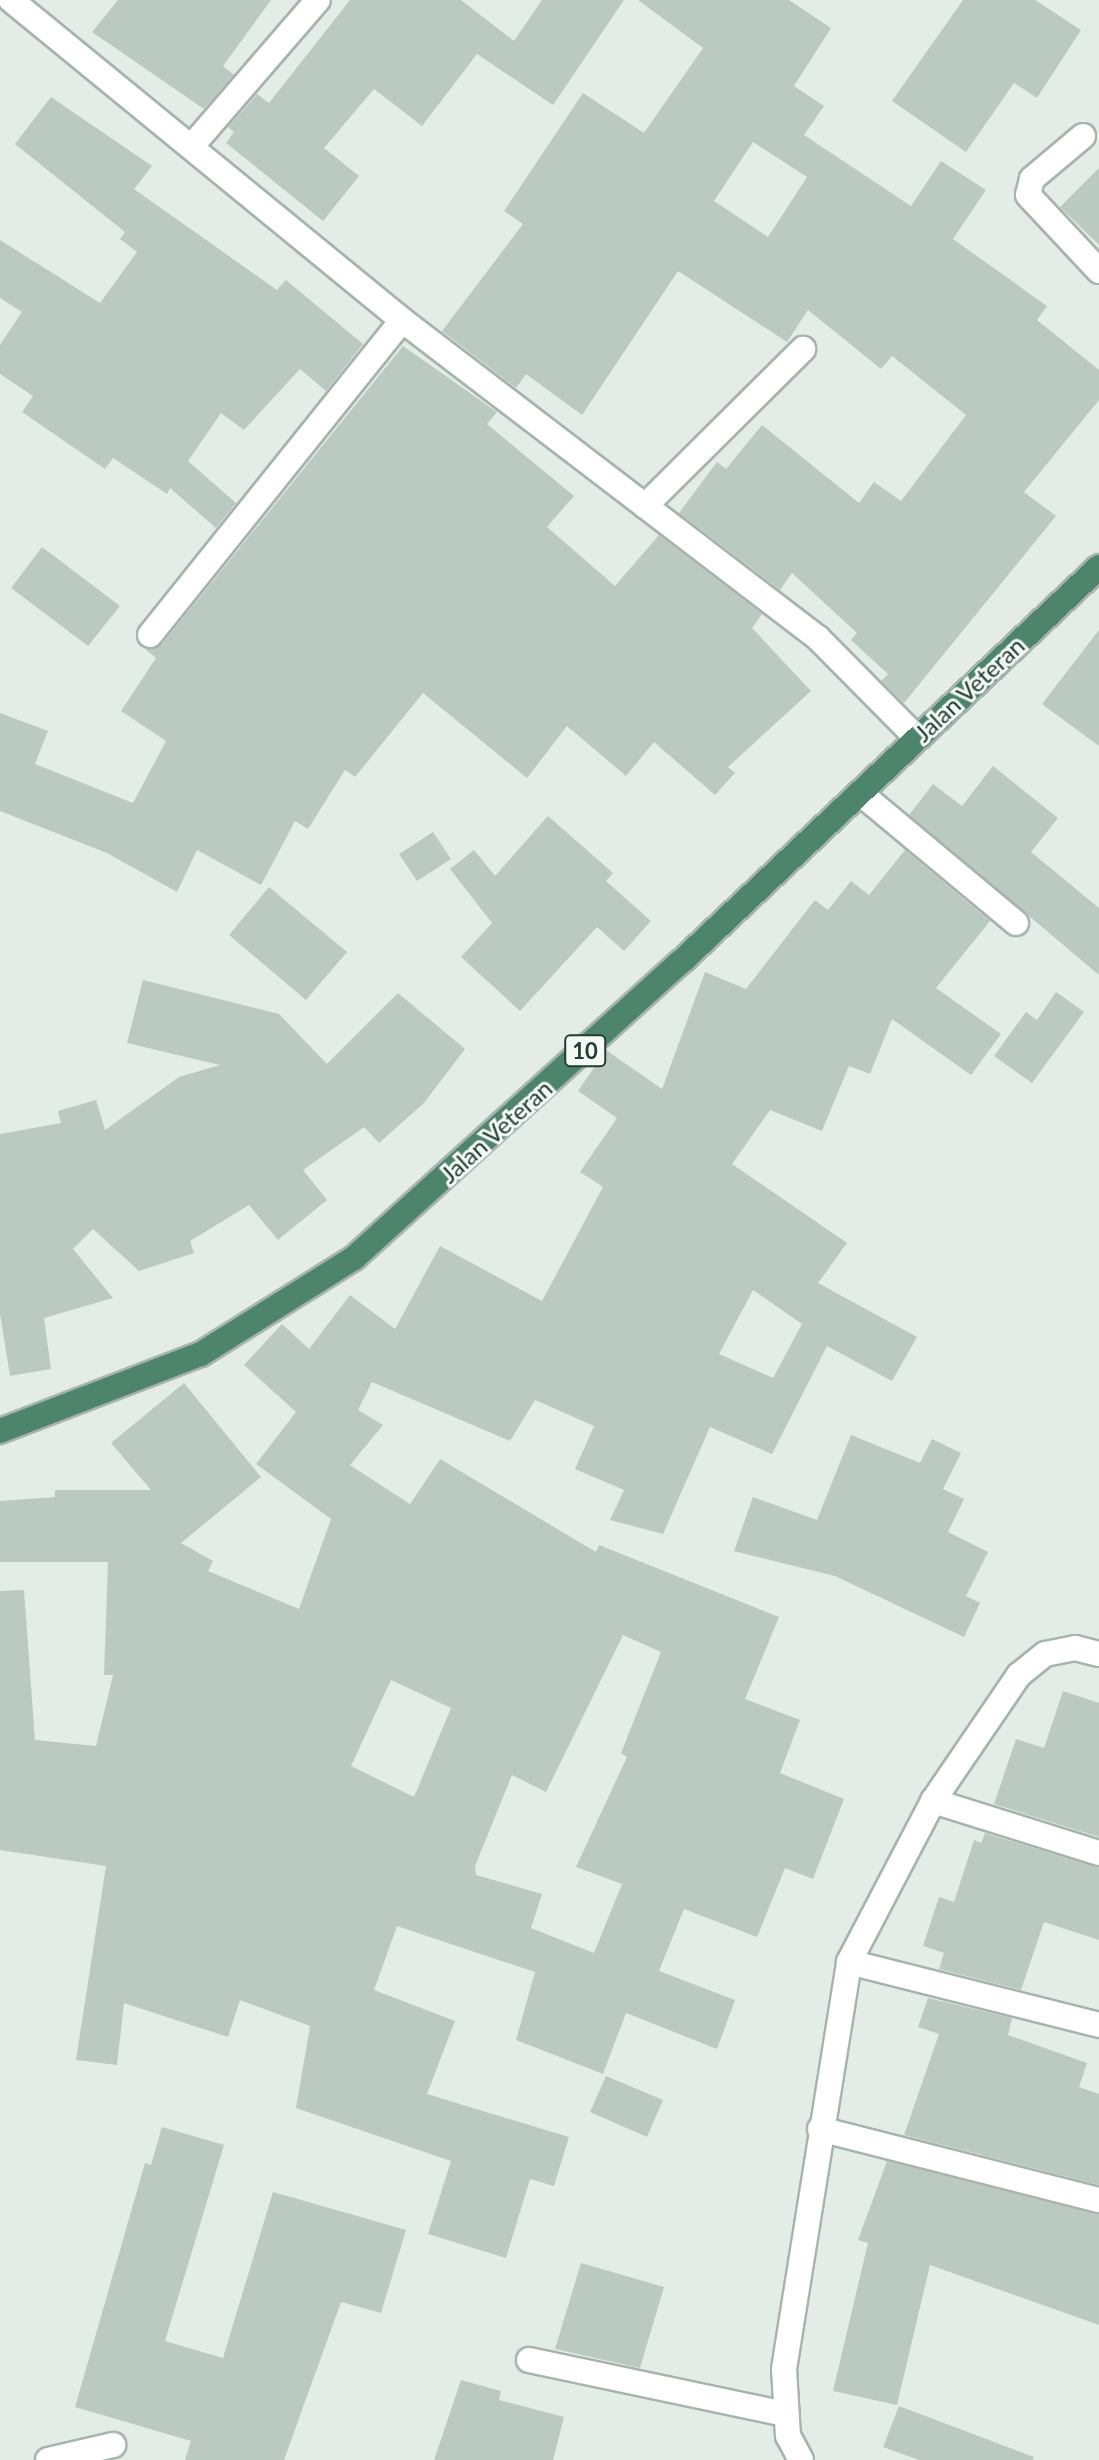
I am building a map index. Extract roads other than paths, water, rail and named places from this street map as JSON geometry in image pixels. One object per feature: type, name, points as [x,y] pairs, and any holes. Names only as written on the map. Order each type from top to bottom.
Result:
[{"type":"highway","name":"Jalan Veteran","points":[[0,1431],[201,1354],[354,1258],[860,793],[1099,567]]},
{"type":"street","points":[[11,0],[402,320],[818,638],[917,738]]},
{"type":"street","points":[[191,147],[318,0]]},
{"type":"street","points":[[1083,136],[1032,179],[1028,195],[1099,271]]},
{"type":"street","points":[[150,635],[402,320]]},
{"type":"street","points":[[645,506],[803,349]]},
{"type":"street","points":[[860,793],[1016,923]]},
{"type":"street","points":[[801,2460],[786,2414],[784,2369],[849,1962],[933,1801],[1019,1675],[1045,1654],[1075,1648],[1099,1654]]},
{"type":"street","points":[[933,1801],[1099,1853]]},
{"type":"street","points":[[849,1962],[1099,2025]]},
{"type":"street","points":[[820,2129],[1099,2200]]},
{"type":"street","points":[[529,2360],[786,2414]]},
{"type":"street","points":[[48,2460],[113,2445]]}]
